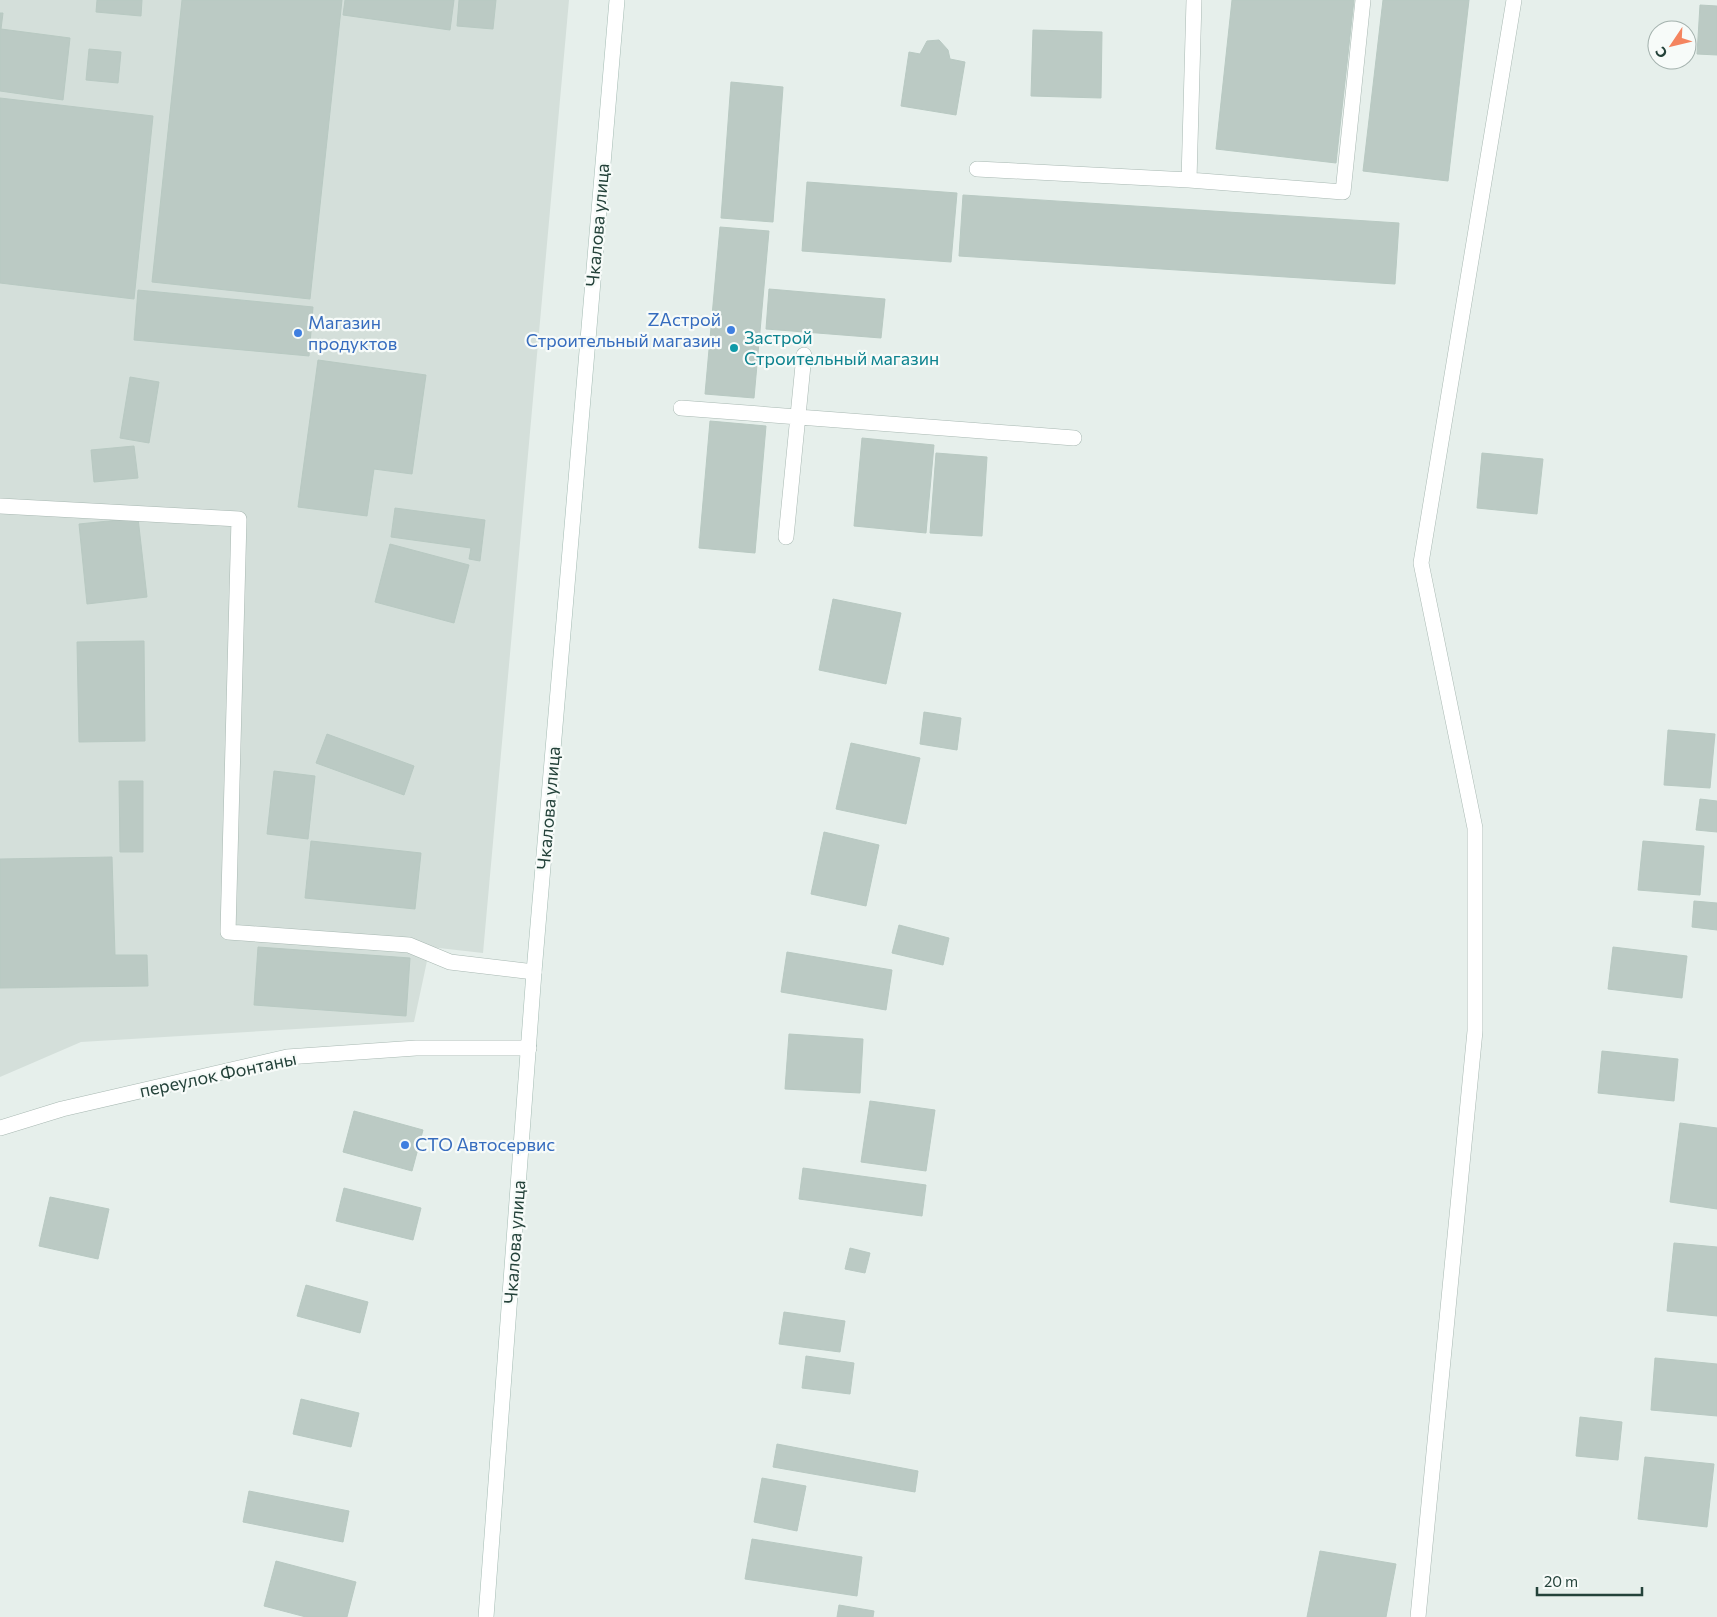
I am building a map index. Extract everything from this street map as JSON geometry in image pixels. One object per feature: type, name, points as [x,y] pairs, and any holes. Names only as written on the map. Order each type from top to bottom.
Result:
[{"type":"main road","name":"Чкалова улица","points":[[486,1617],[530,1048],[534,972],[617,0]]},
{"type":"main road","points":[[1189,180],[1194,0]]},
{"type":"main road","points":[[977,169],[1189,180],[1343,192],[1363,0]]},
{"type":"main road","points":[[1418,1617],[1475,1031],[1475,828],[1421,563],[1514,0]]},
{"type":"main road","points":[[786,537],[804,355]]},
{"type":"main road","points":[[681,408],[1074,438]]},
{"type":"main road","points":[[0,506],[239,519],[228,932],[409,945],[450,962],[534,972]]},
{"type":"main road","name":"переулок Фонтаны","points":[[0,1128],[62,1109],[286,1057],[416,1048],[530,1048]]},
{"type":"shaded area","points":[[0,0],[569,0],[483,953],[430,947],[414,1022],[81,1042],[0,1077]]},
{"type":"building","points":[[97,0],[142,0],[141,16],[96,12]]},
{"type":"building","points":[[182,0],[342,0],[310,299],[152,282]]},
{"type":"building","points":[[345,0],[454,0],[450,30],[343,15]]},
{"type":"building","points":[[459,0],[496,0],[493,29],[457,26]]},
{"type":"building","points":[[1232,0],[1354,0],[1336,163],[1216,149]]},
{"type":"building","points":[[1383,0],[1469,0],[1448,181],[1363,171]]},
{"type":"building","points":[[1700,5],[1717,6],[1717,55],[1697,54]]},
{"type":"building","points":[[0,13],[3,13],[1,29],[70,38],[63,100],[0,91]]},
{"type":"building","points":[[1033,30],[1102,32],[1101,98],[1031,96]]},
{"type":"building","points":[[939,40],[948,50],[950,59],[965,62],[956,115],[901,106],[909,52],[920,54],[927,41]]},
{"type":"building","points":[[89,49],[121,52],[118,83],[86,80]]},
{"type":"building","points":[[731,82],[783,87],[773,222],[721,218]]},
{"type":"building","points":[[0,98],[153,116],[134,299],[0,283]]},
{"type":"building","points":[[807,182],[957,193],[951,262],[802,251]]},
{"type":"building","points":[[963,195],[1399,223],[1395,284],[959,256]]},
{"type":"building","name":"Застрой Строительный магазин","points":[[720,227],[769,231],[754,398],[705,394]]},
{"type":"building","points":[[769,289],[885,299],[881,338],[766,329]]},
{"type":"building","points":[[138,290],[313,307],[309,356],[134,340]]},
{"type":"building","points":[[318,360],[426,375],[412,474],[374,469],[367,516],[298,507]]},
{"type":"building","points":[[130,377],[159,382],[149,443],[120,438]]},
{"type":"building","points":[[710,421],[766,426],[755,553],[699,548]]},
{"type":"building","points":[[862,438],[934,445],[926,533],[854,526]]},
{"type":"building","points":[[134,446],[138,478],[94,482],[91,450]]},
{"type":"building","points":[[936,453],[987,457],[982,536],[930,533]]},
{"type":"building","points":[[1482,453],[1543,459],[1537,514],[1477,508]]},
{"type":"building","points":[[395,508],[485,520],[480,561],[469,559],[471,548],[391,537]]},
{"type":"building","points":[[138,518],[147,597],[87,604],[79,524]]},
{"type":"building","points":[[390,544],[469,565],[454,623],[375,602]]},
{"type":"building","points":[[833,599],[901,613],[886,684],[819,670]]},
{"type":"building","points":[[144,641],[145,741],[79,742],[77,642]]},
{"type":"building","points":[[924,712],[961,718],[957,750],[920,744]]},
{"type":"building","points":[[1668,730],[1715,734],[1710,788],[1664,785]]},
{"type":"building","points":[[327,734],[414,766],[404,795],[316,763]]},
{"type":"building","points":[[851,743],[920,758],[906,824],[836,809]]},
{"type":"building","points":[[274,771],[315,776],[308,839],[267,834]]},
{"type":"building","points":[[119,781],[143,781],[143,852],[120,852]]},
{"type":"building","points":[[1700,799],[1717,801],[1717,832],[1696,830]]},
{"type":"building","points":[[824,832],[879,845],[866,906],[811,894]]},
{"type":"building","points":[[311,841],[421,853],[415,909],[305,898]]},
{"type":"building","points":[[1643,841],[1704,846],[1700,895],[1638,890]]},
{"type":"building","points":[[112,857],[115,955],[147,955],[148,986],[0,988],[0,859]]},
{"type":"building","points":[[1694,901],[1717,903],[1717,930],[1692,927]]},
{"type":"building","points":[[899,925],[949,938],[943,965],[892,953]]},
{"type":"building","points":[[258,947],[410,958],[406,1016],[254,1005]]},
{"type":"building","points":[[1613,947],[1687,956],[1682,998],[1608,989]]},
{"type":"building","points":[[787,952],[892,970],[886,1010],[781,992]]},
{"type":"building","points":[[789,1034],[863,1039],[860,1093],[785,1089]]},
{"type":"building","points":[[1602,1051],[1678,1059],[1674,1101],[1598,1093]]},
{"type":"building","points":[[870,1101],[935,1110],[926,1171],[861,1162]]},
{"type":"building","points":[[354,1111],[423,1130],[412,1171],[343,1152]]},
{"type":"building","points":[[1680,1123],[1717,1128],[1717,1209],[1670,1202]]},
{"type":"building","points":[[803,1168],[926,1185],[922,1216],[799,1199]]},
{"type":"building","points":[[344,1188],[421,1208],[413,1240],[336,1221]]},
{"type":"building","points":[[50,1197],[109,1209],[98,1259],[39,1246]]},
{"type":"building","points":[[1674,1243],[1717,1247],[1717,1316],[1667,1311]]},
{"type":"building","points":[[850,1248],[870,1253],[865,1273],[845,1269]]},
{"type":"building","points":[[306,1285],[368,1302],[360,1333],[297,1316]]},
{"type":"building","points":[[784,1312],[845,1321],[840,1352],[779,1344]]},
{"type":"building","points":[[806,1356],[854,1363],[850,1394],[802,1388]]},
{"type":"building","points":[[1655,1358],[1717,1364],[1717,1416],[1651,1410]]},
{"type":"building","points":[[301,1399],[359,1413],[351,1447],[293,1434]]},
{"type":"building","points":[[1580,1417],[1622,1422],[1618,1460],[1576,1456]]},
{"type":"building","points":[[777,1444],[918,1471],[915,1492],[773,1467]]},
{"type":"building","points":[[1645,1457],[1714,1464],[1707,1527],[1638,1519]]},
{"type":"building","points":[[762,1478],[806,1486],[797,1531],[754,1522]]},
{"type":"building","points":[[249,1491],[349,1511],[343,1542],[243,1522]]},
{"type":"building","points":[[752,1539],[862,1557],[857,1596],[745,1579]]},
{"type":"building","points":[[1320,1551],[1396,1564],[1386,1617],[1307,1617]]},
{"type":"building","points":[[276,1561],[356,1582],[347,1617],[306,1617],[264,1606]]},
{"type":"building","points":[[839,1605],[874,1611],[873,1617],[837,1617]]},
{"type":"place","name":"ZAстрой Строительный магазин","points":[[731,330]]},
{"type":"place","name":"Магазин продуктов","points":[[298,333]]},
{"type":"place","name":"Застрой Строительный магазин","points":[[734,348]]},
{"type":"place","name":"СТО Автосервис","points":[[405,1145]]}]
